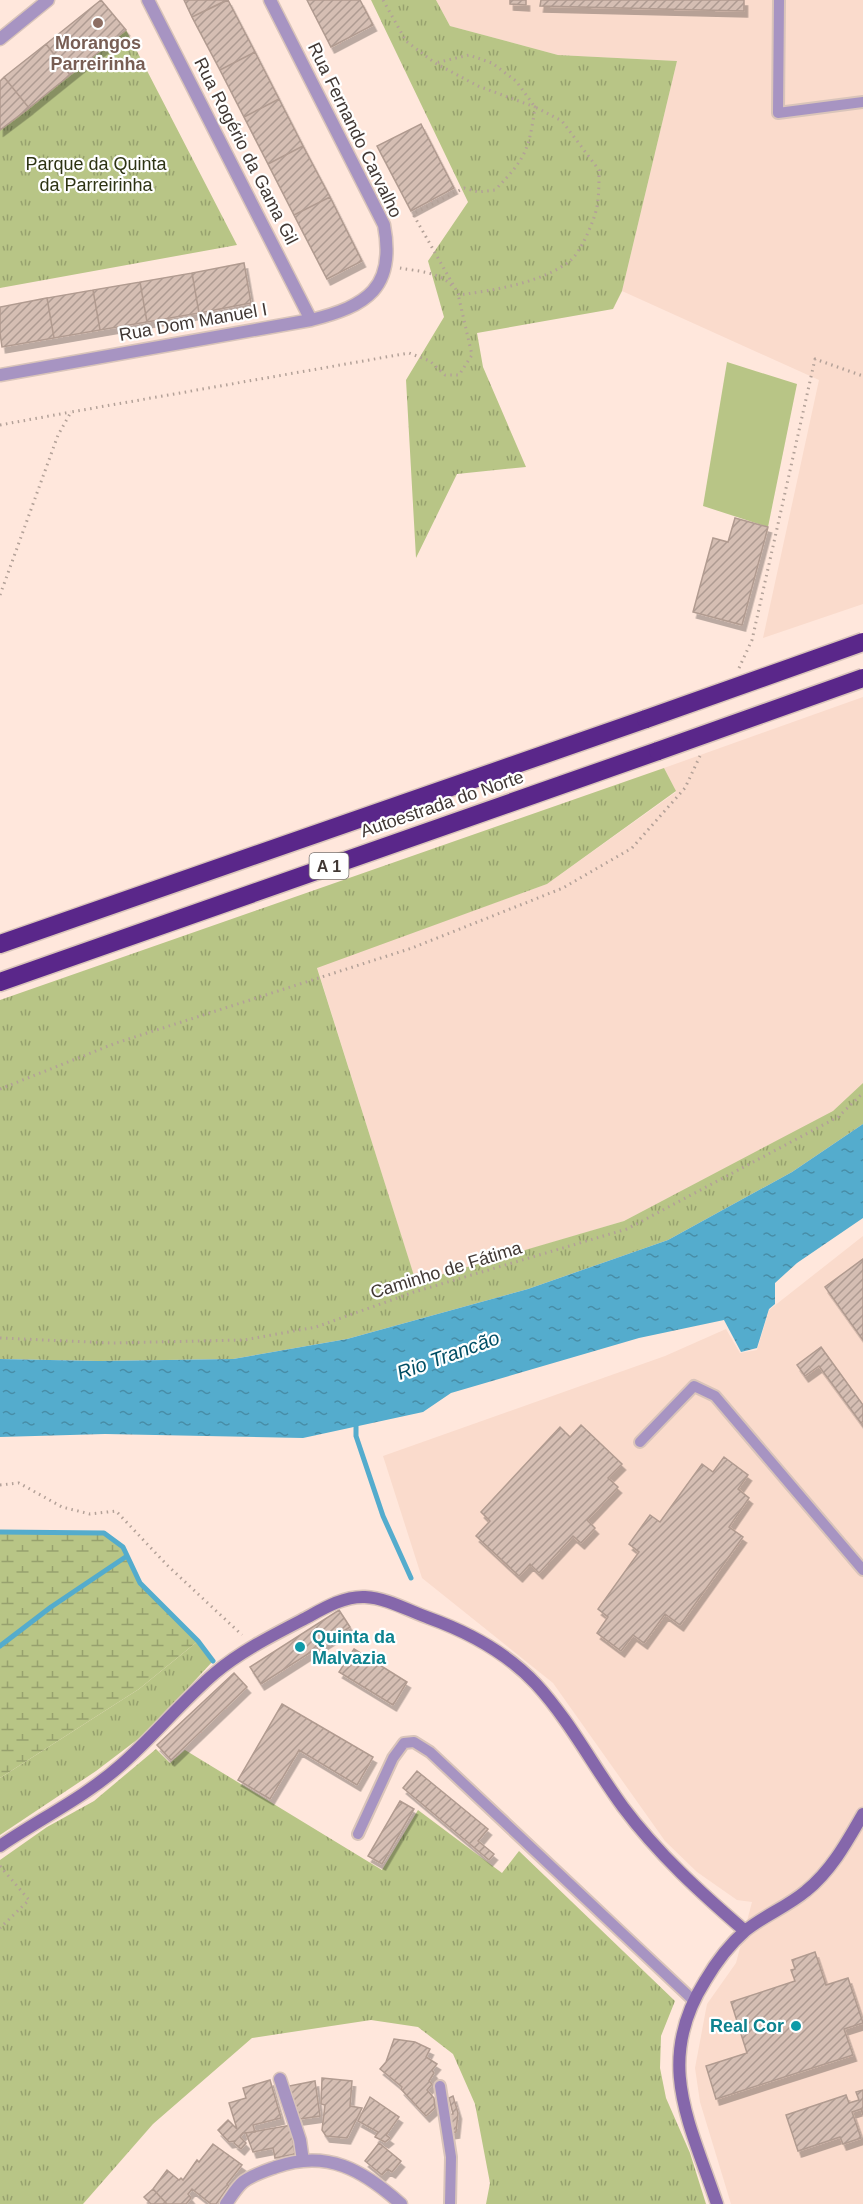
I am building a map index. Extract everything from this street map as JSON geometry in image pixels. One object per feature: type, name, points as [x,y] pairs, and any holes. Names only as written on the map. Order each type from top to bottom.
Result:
[{"type":"highway","name":"Autoestrada do Norte","points":[[0,944],[863,642]]},
{"type":"highway","name":"Autoestrada do Norte","points":[[0,982],[863,678]]},
{"type":"street","points":[[0,39],[48,0]]},
{"type":"street","name":"Rua Rogério da Gama Gil","points":[[148,0],[311,320]]},
{"type":"street","name":"Rua Fernando Carvalho","points":[[270,0],[384,225],[388,247],[386,266],[380,280]]},
{"type":"street","name":"Rua Dom Manuel I","points":[[0,375],[311,320],[338,313],[361,302],[380,280]]},
{"type":"street","points":[[0,1846],[103,1780],[217,1671],[254,1647],[330,1605],[362,1597],[399,1606],[474,1637],[506,1658],[534,1682],[568,1725],[640,1830],[691,1882],[745,1931]]},
{"type":"street","points":[[717,2204],[682,2099],[678,2073],[678,2050],[693,2000],[711,1971],[745,1931],[806,1892],[820,1878],[838,1857],[863,1814]]},
{"type":"street","points":[[280,2079],[300,2140],[303,2161]]},
{"type":"street","points":[[226,2204],[243,2182],[262,2172],[295,2160],[331,2161],[360,2173],[381,2186],[400,2204]]},
{"type":"lane","points":[[779,0],[778,113],[863,102]]},
{"type":"lane","points":[[640,1442],[693,1386],[715,1396],[863,1570]]},
{"type":"lane","points":[[358,1834],[393,1758],[404,1743],[414,1742],[430,1752],[693,2000]]},
{"type":"lane","points":[[440,2086],[451,2157],[450,2204]]},
{"type":"path","points":[[383,0],[406,42],[435,63],[478,86],[536,108],[562,121],[599,170],[597,207],[586,236],[571,260],[547,273],[502,288],[459,295]]},
{"type":"path","points":[[0,425],[409,353],[430,361],[445,375],[459,375],[472,355],[459,295],[413,214],[464,188],[478,192],[495,190],[522,159],[530,142],[536,108],[516,81],[492,63],[469,55],[435,63]]},
{"type":"path","points":[[386,266],[432,274],[449,282],[459,295]]},
{"type":"path","points":[[736,675],[752,640],[814,359],[863,376]]},
{"type":"path","points":[[0,595],[58,435],[71,412]]},
{"type":"path","points":[[0,1089],[116,1043],[412,948],[563,888],[632,848],[685,788],[704,747]]},
{"type":"path","name":"Caminho de Fátima","points":[[0,1338],[111,1343],[244,1340],[316,1326],[414,1292],[627,1230],[838,1117],[863,1093]]},
{"type":"path","points":[[0,1485],[19,1483],[62,1507],[90,1514],[116,1511],[167,1565],[254,1647]]},
{"type":"path","points":[[0,1866],[29,1900],[0,1928]]},
{"type":"shaded area","points":[[436,0],[863,0],[863,604],[763,638],[819,380],[622,291],[677,61],[558,55],[450,26]]},
{"type":"shaded area","points":[[863,697],[863,1083],[834,1111],[624,1221],[416,1283],[317,967],[547,884],[676,792],[664,768]]},
{"type":"shaded area","points":[[863,1236],[863,2204],[731,2204],[700,2102],[695,2068],[707,2004],[736,1963],[752,1902],[737,1900],[697,1872],[665,1841],[553,1683],[422,1578],[383,1456],[665,1356],[726,1329],[740,1353],[757,1350],[769,1310]]},
{"type":"green space","points":[[371,0],[436,0],[450,26],[558,55],[677,61],[622,291],[613,309],[477,333],[483,367],[526,467],[457,474],[416,558],[406,380],[444,317],[428,261],[468,202]]},
{"type":"green space","name":"Parque da Quinta da Parreirinha","points":[[126,30],[237,245],[0,288],[0,130]]},
{"type":"green space","points":[[727,362],[797,384],[768,527],[703,506]]},
{"type":"green space","points":[[664,768],[676,791],[547,884],[317,968],[416,1282],[624,1221],[833,1111],[863,1083],[863,1124],[792,1172],[668,1240],[528,1289],[347,1339],[233,1359],[99,1361],[0,1359],[0,1000]]},
{"type":"green space","points":[[0,1532],[104,1533],[123,1547],[140,1583],[198,1641],[139,1689],[0,1778]]},
{"type":"green space","points":[[198,1641],[213,1661],[146,1733],[96,1771],[0,1835],[0,1778],[139,1689]]},
{"type":"green space","points":[[156,1749],[170,1763],[185,1750],[382,1870],[418,1810],[502,1873],[519,1851],[675,2001],[661,2036],[660,2068],[666,2098],[690,2153],[706,2204],[486,2204],[490,2183],[475,2104],[453,2054],[418,2027],[371,2020],[252,2038],[153,2124],[83,2204],[0,2204],[0,1860],[47,1827],[94,1801]]},
{"type":"water","name":"Rio Trancão","points":[[863,1124],[863,1218],[797,1263],[775,1283],[775,1304],[769,1309],[757,1348],[741,1352],[724,1320],[639,1338],[451,1393],[423,1412],[303,1438],[105,1434],[0,1437],[0,1359],[99,1361],[233,1359],[347,1339],[528,1289],[668,1240],[792,1172]]},
{"type":"building","points":[[101,0],[126,30],[70,75],[46,44]]},
{"type":"building","points":[[184,0],[227,0],[192,17]]},
{"type":"building","points":[[228,0],[255,52],[220,70],[192,17]]},
{"type":"building","points":[[307,0],[360,0],[373,25],[331,47]]},
{"type":"building","points":[[510,0],[526,0],[526,5],[510,4]]},
{"type":"building","points":[[541,0],[744,0],[744,11],[540,6]]},
{"type":"building","points":[[46,44],[70,75],[29,108],[4,77]]},
{"type":"building","points":[[255,52],[279,99],[244,117],[220,70]]},
{"type":"building","points":[[4,77],[29,108],[0,130],[0,81]]},
{"type":"building","points":[[279,99],[303,146],[268,164],[244,117]]},
{"type":"building","points":[[421,124],[454,188],[411,211],[377,146]]},
{"type":"building","points":[[303,146],[330,197],[294,215],[268,164]]},
{"type":"building","points":[[330,197],[362,261],[327,279],[294,215]]},
{"type":"building","points":[[244,263],[251,303],[199,313],[192,273]]},
{"type":"building","points":[[192,273],[199,313],[147,322],[140,282]]},
{"type":"building","points":[[140,282],[147,322],[100,330],[93,290]]},
{"type":"building","points":[[93,290],[100,330],[54,338],[47,298]]},
{"type":"building","points":[[47,298],[54,338],[2,347],[0,307]]},
{"type":"building","points":[[735,518],[768,527],[742,625],[693,612],[713,538],[728,542]]},
{"type":"building","points":[[863,1259],[863,1340],[825,1287]]},
{"type":"building","points":[[821,1347],[863,1405],[861,1423],[819,1366],[805,1376],[797,1365]]},
{"type":"building","points":[[581,1425],[622,1464],[608,1478],[618,1487],[587,1520],[595,1528],[581,1543],[573,1536],[539,1573],[530,1564],[519,1576],[476,1536],[490,1521],[481,1512],[560,1427],[570,1437]]},
{"type":"building","points":[[724,1457],[748,1475],[738,1489],[749,1498],[729,1527],[743,1537],[680,1625],[665,1614],[644,1643],[633,1635],[621,1651],[597,1633],[608,1617],[598,1609],[639,1552],[629,1544],[650,1515],[660,1522],[702,1464],[713,1472]]},
{"type":"building","name":"Quinta da Malvazia","points":[[339,1610],[350,1627],[261,1684],[250,1667]]},
{"type":"building","points":[[354,1649],[407,1682],[393,1705],[339,1672]]},
{"type":"building","points":[[234,1673],[247,1687],[171,1760],[157,1745]]},
{"type":"building","points":[[282,1704],[373,1757],[357,1785],[299,1750],[270,1799],[238,1780]]},
{"type":"building","points":[[417,1771],[488,1829],[478,1841],[494,1854],[489,1860],[403,1788]]},
{"type":"building","points":[[400,1801],[414,1809],[382,1864],[368,1856]]},
{"type":"building","name":"Real Cor","points":[[815,1952],[826,1985],[848,1978],[863,2023],[844,2029],[853,2055],[716,2099],[706,2066],[747,2053],[731,2002],[795,1981],[791,1970],[795,1969],[792,1960]]},
{"type":"building","points":[[394,2039],[415,2042],[430,2049],[426,2057],[437,2064],[432,2070],[434,2073],[429,2081],[432,2084],[427,2090],[434,2098],[435,2108],[426,2116],[401,2089],[402,2087],[380,2069],[386,2062]]},
{"type":"building","points":[[322,2078],[352,2081],[350,2106],[362,2108],[347,2138],[326,2136],[322,2130],[325,2105],[321,2104]]},
{"type":"building","points":[[270,2080],[281,2118],[253,2125],[255,2132],[243,2133],[240,2137],[246,2143],[241,2149],[234,2143],[235,2141],[229,2142],[218,2130],[228,2120],[237,2129],[229,2103],[246,2098],[243,2088]]},
{"type":"building","points":[[315,2081],[320,2116],[300,2119],[289,2086]]},
{"type":"building","points":[[863,2090],[863,2115],[861,2109],[852,2112],[861,2138],[843,2144],[840,2137],[798,2151],[786,2115],[846,2095],[849,2103],[859,2100],[856,2092]]},
{"type":"building","points":[[453,2096],[458,2113],[456,2132],[450,2133],[447,2115],[453,2114],[449,2098]]},
{"type":"building","points":[[370,2097],[399,2117],[386,2135],[390,2138],[385,2142],[375,2137],[378,2132],[358,2121]]},
{"type":"building","points":[[291,2125],[295,2154],[275,2158],[273,2148],[253,2152],[246,2133]]},
{"type":"building","points":[[379,2143],[401,2161],[392,2172],[387,2169],[382,2175],[365,2161]]},
{"type":"building","points":[[213,2144],[242,2165],[227,2184],[229,2186],[216,2204],[211,2204],[192,2189],[188,2194],[191,2198],[186,2204],[167,2204],[153,2189],[167,2170],[179,2180],[181,2178],[183,2180],[197,2160],[199,2162]]},
{"type":"building","points":[[153,2189],[167,2204],[151,2204],[144,2197]]},
{"type":"waterway","points":[[356,1419],[356,1436],[383,1516],[411,1578]]},
{"type":"waterway","points":[[0,1532],[104,1533],[123,1547],[140,1583],[198,1641],[213,1661]]},
{"type":"waterway","points":[[0,1646],[51,1607],[127,1556]]},
{"type":"place","name":"Morangos Parreirinha","points":[[98,23]]},
{"type":"place","name":"Quinta da Malvazia","points":[[300,1647]]},
{"type":"place","name":"Real Cor","points":[[796,2026]]}]
